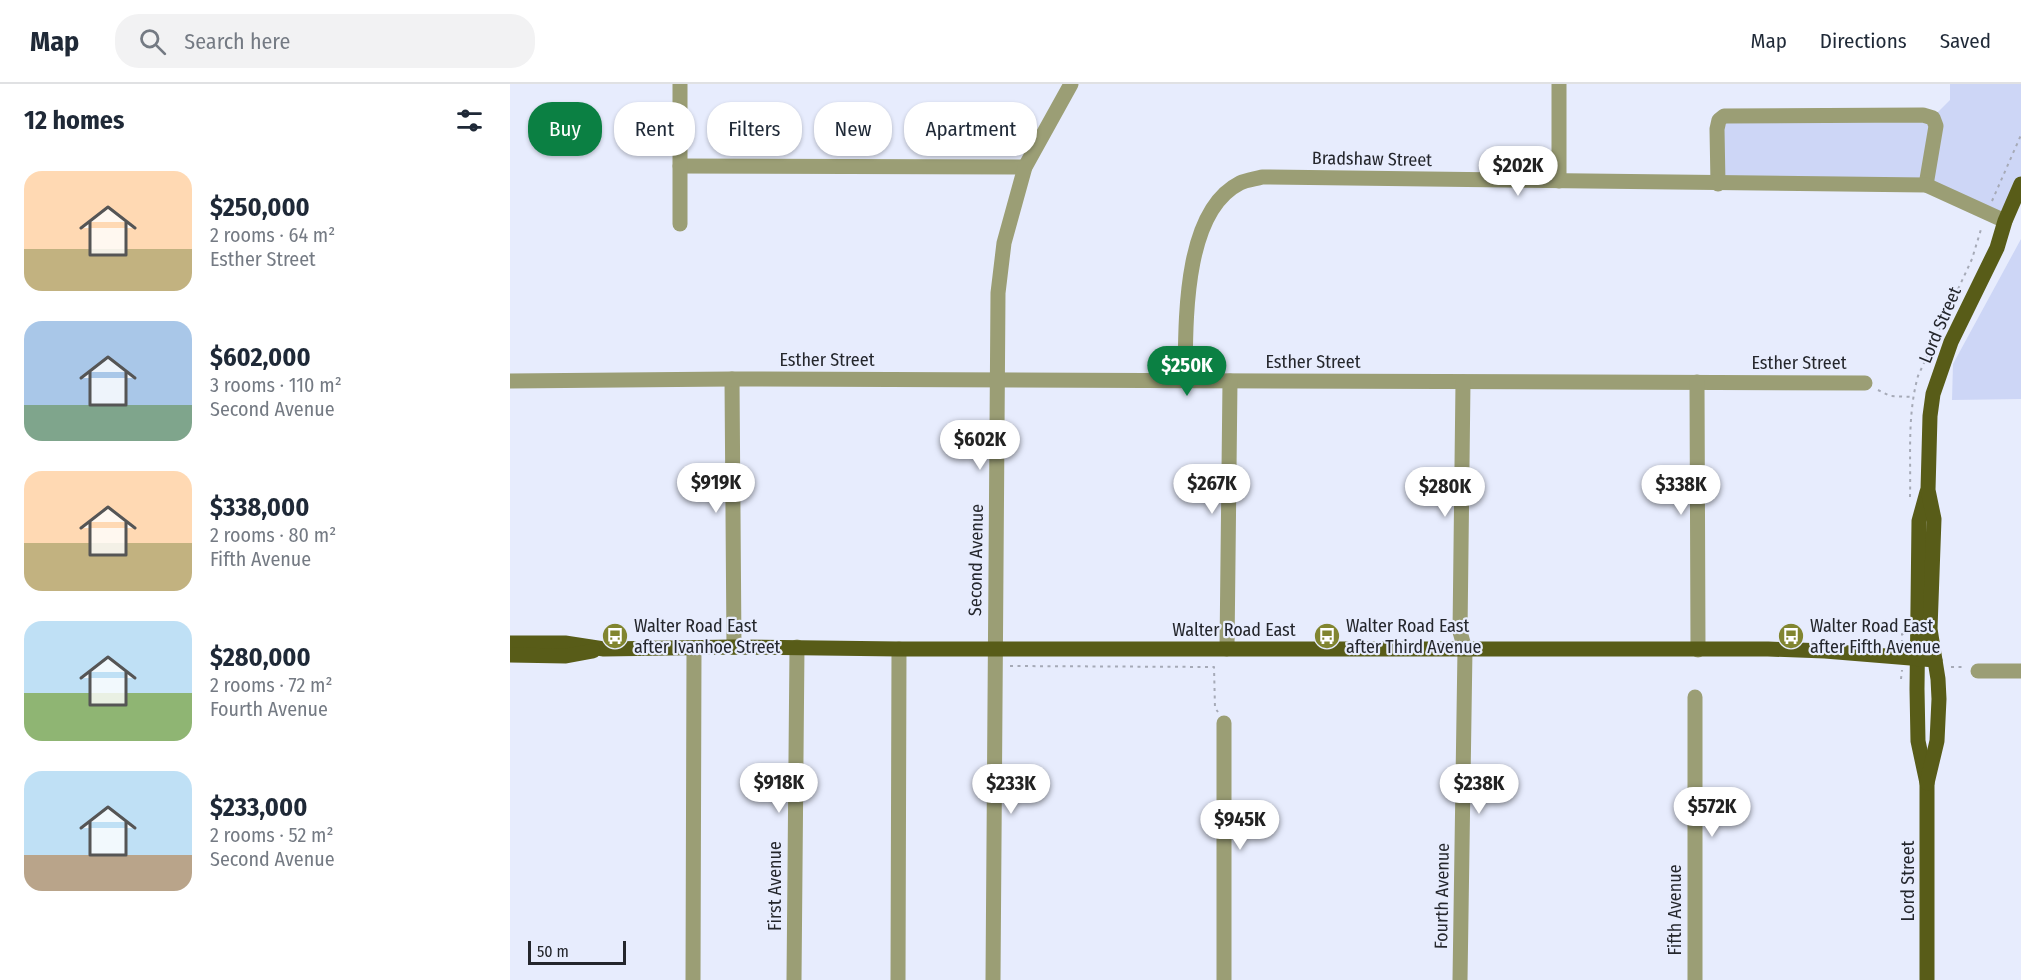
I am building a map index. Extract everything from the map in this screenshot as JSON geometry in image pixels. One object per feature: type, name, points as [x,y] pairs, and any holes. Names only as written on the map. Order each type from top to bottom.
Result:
[{"type":"main road","name":"Lord Street","points":[[1927,980],[1928,783],[1937,741],[1940,663],[1930,629],[1934,519],[1928,489],[1930,416],[1934,394],[1951,342],[1996,248],[2021,184]]},
{"type":"main road","name":"Lord Street","points":[[1928,489],[1919,521],[1918,660],[1918,741],[1928,783]]},
{"type":"main road","name":"Walter Road East","points":[[510,643],[565,643],[604,649],[796,647],[1825,651],[1940,663]]},
{"type":"main road","name":"Walter Road East","points":[[510,655],[566,656],[604,649]]},
{"type":"street","points":[[680,84],[680,224]]},
{"type":"street","name":"Second Avenue","points":[[993,980],[997,380],[1000,266],[1025,167],[1071,84]]},
{"type":"street","points":[[1559,84],[1559,181]]},
{"type":"street","points":[[1718,184],[1717,129],[1719,120],[1724,116],[1923,115],[1932,118],[1936,126],[1926,185]]},
{"type":"street","points":[[680,166],[1025,167]]},
{"type":"street","name":"Bradshaw Street","points":[[1185,381],[1186,304],[1193,259],[1204,228],[1218,200],[1240,183],[1262,177],[1926,185],[2005,221]]},
{"type":"street","points":[[732,379],[734,647]]},
{"type":"street","name":"Esther Street","points":[[510,381],[732,379],[1865,383]]},
{"type":"street","points":[[1227,649],[1230,381]]},
{"type":"street","name":"Fourth Avenue","points":[[1460,980],[1465,649],[1460,632],[1462,382]]},
{"type":"street","points":[[1697,382],[1698,650]]},
{"type":"street","name":"First Avenue","points":[[794,980],[796,647]]},
{"type":"street","points":[[693,980],[694,649]]},
{"type":"street","points":[[898,980],[899,649]]},
{"type":"street","points":[[1978,670],[2021,670]]},
{"type":"street","name":"Fifth Avenue","points":[[1695,697],[1695,980]]},
{"type":"street","points":[[1224,723],[1224,980]]},
{"type":"path","points":[[1987,212],[2021,135]]},
{"type":"path","points":[[1865,383],[1890,396],[1913,397]]},
{"type":"path","points":[[1940,663],[1978,670]]},
{"type":"path","points":[[995,666],[1214,667],[1215,708],[1224,723]]},
{"type":"shaded area","points":[[1950,84],[2021,84],[2021,184],[2005,221],[1926,185],[1718,184],[1719,120],[1932,118],[1950,100]]},
{"type":"shaded area","points":[[2021,239],[2021,399],[1952,400],[1953,364]]},
{"type":"place","name":"Walter Road East after Ivanhoe Street","points":[[615,636]]},
{"type":"place","name":"Walter Road East after Third Avenue","points":[[1327,636]]},
{"type":"place","name":"Walter Road East after Fifth Avenue","points":[[1791,636]]}]
